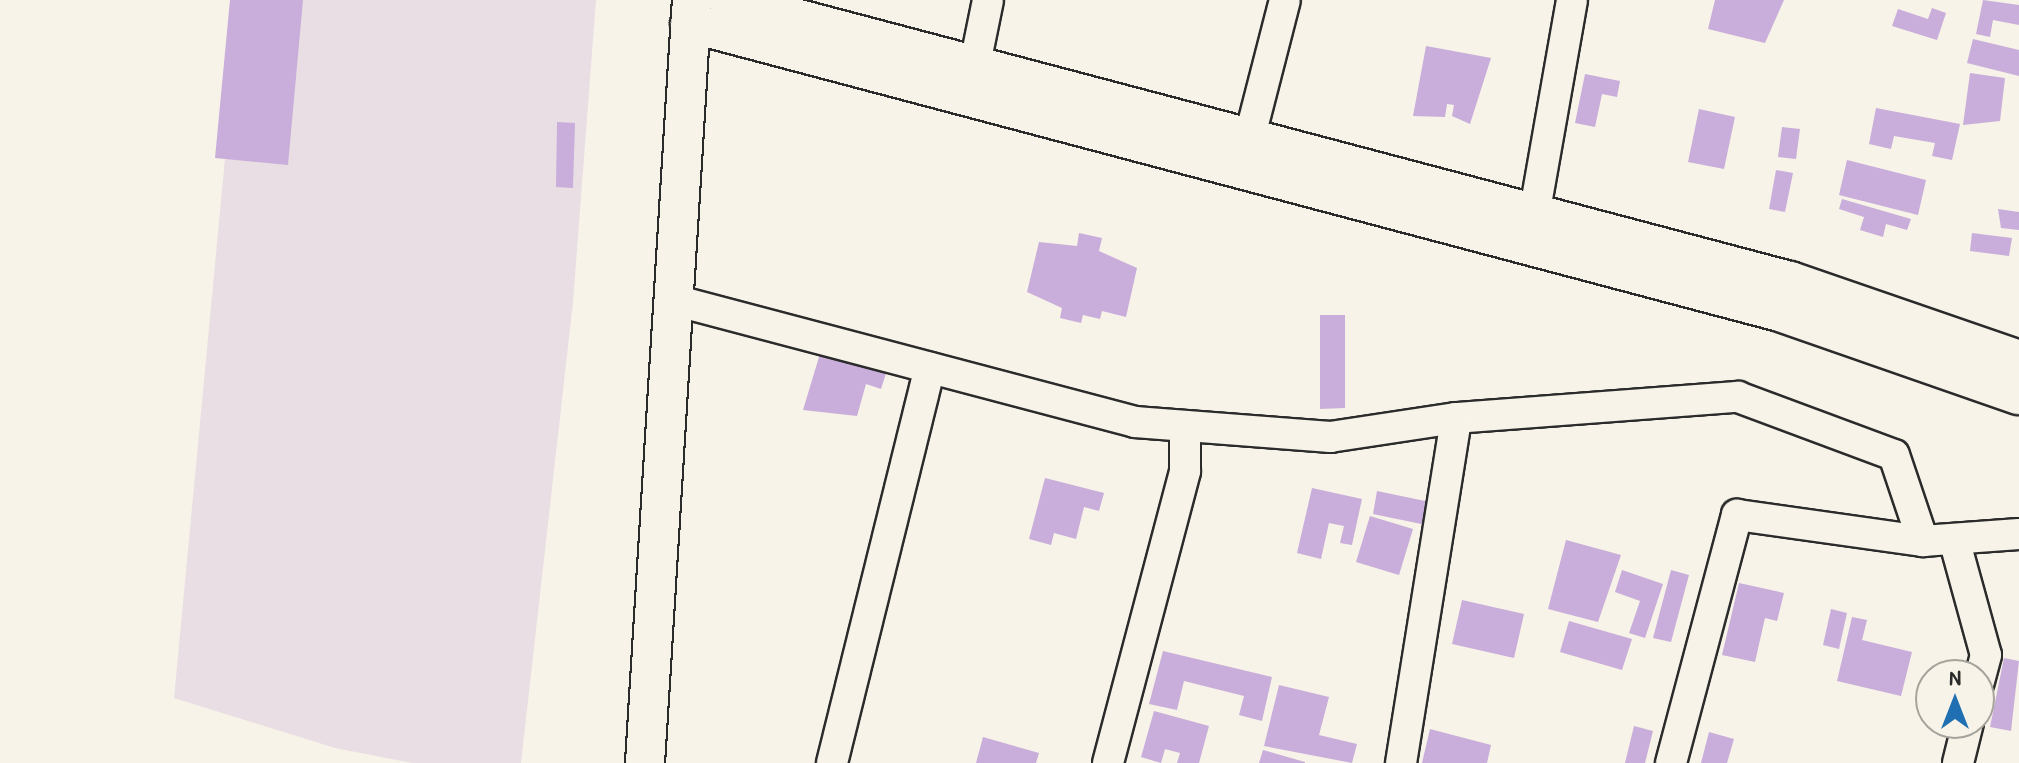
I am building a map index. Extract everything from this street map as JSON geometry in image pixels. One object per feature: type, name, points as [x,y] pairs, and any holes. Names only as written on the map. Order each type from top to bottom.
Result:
[{"type":"street","points":[[727,0],[1535,210],[1790,281],[2019,360]]},
{"type":"street","points":[[975,64],[988,0]]},
{"type":"street","points":[[1250,136],[1285,0]]},
{"type":"street","points":[[1535,210],[1572,0]]},
{"type":"street","points":[[645,763],[691,12],[1750,304],[2019,395]]},
{"type":"street","points":[[674,300],[1135,422],[1330,437],[1456,418],[1738,397],[1894,455],[1923,541]]},
{"type":"street","points":[[832,763],[930,368]]},
{"type":"street","points":[[1401,763],[1456,418]]},
{"type":"street","points":[[1108,763],[1185,471],[1185,426]]},
{"type":"street","points":[[1671,763],[1737,515],[1923,541],[2019,534]]},
{"type":"street","points":[[1954,539],[1985,659]]},
{"type":"street","points":[[1958,763],[1964,739]]},
{"type":"shaded area","points":[[240,0],[596,0],[573,302],[521,763],[412,763],[335,748],[174,698]]},
{"type":"building","points":[[230,0],[303,0],[288,165],[215,158]]},
{"type":"building","points":[[1715,0],[1784,0],[1765,43],[1708,29]]},
{"type":"building","points":[[1983,0],[2019,5],[2019,25],[1993,20],[1990,37],[1976,34]]},
{"type":"building","points":[[1932,8],[1946,13],[1937,40],[1892,26],[1898,9],[1928,19]]},
{"type":"building","points":[[1973,39],[2019,50],[2019,76],[1967,63]]},
{"type":"building","points":[[1426,46],[1491,58],[1470,124],[1452,116],[1454,105],[1447,104],[1445,117],[1413,116]]},
{"type":"building","points":[[1970,73],[2005,78],[2000,121],[1963,125]]},
{"type":"building","points":[[1585,74],[1620,81],[1617,97],[1602,94],[1595,127],[1575,123]]},
{"type":"building","points":[[1876,108],[1960,124],[1952,160],[1932,156],[1935,143],[1894,136],[1891,149],[1869,144]]},
{"type":"building","points":[[1699,109],[1735,117],[1724,169],[1688,162]]},
{"type":"building","points":[[557,122],[575,123],[573,188],[556,187]]},
{"type":"building","points":[[1782,127],[1800,129],[1796,159],[1778,157]]},
{"type":"building","points":[[1847,160],[1926,180],[1918,215],[1839,195]]},
{"type":"building","points":[[1776,170],[1793,173],[1785,212],[1769,209]]},
{"type":"building","points":[[1842,199],[1911,219],[1907,230],[1886,224],[1883,237],[1860,230],[1864,217],[1839,209]]},
{"type":"building","points":[[1998,209],[2019,212],[2019,230],[2001,228]]},
{"type":"building","points":[[1079,233],[1102,238],[1099,251],[1137,268],[1126,317],[1102,311],[1100,319],[1083,315],[1081,323],[1060,318],[1062,308],[1027,292],[1039,242],[1077,246]]},
{"type":"building","points":[[1972,233],[2012,238],[2009,256],[1970,251]]},
{"type":"building","points":[[1320,315],[1345,315],[1345,408],[1320,409]]},
{"type":"building","points":[[822,347],[888,367],[881,389],[866,384],[857,416],[803,410]]},
{"type":"building","points":[[1045,478],[1104,493],[1099,511],[1084,507],[1076,539],[1054,533],[1051,545],[1029,539]]},
{"type":"building","points":[[1312,488],[1362,499],[1352,545],[1340,543],[1344,526],[1329,523],[1321,559],[1297,553]]},
{"type":"building","points":[[1377,491],[1430,502],[1426,525],[1373,514]]},
{"type":"building","points":[[1370,516],[1413,529],[1399,575],[1356,562]]},
{"type":"building","points":[[1566,540],[1621,555],[1598,622],[1548,609]]},
{"type":"building","points":[[1622,570],[1663,584],[1645,638],[1629,633],[1640,601],[1615,592]]},
{"type":"building","points":[[1671,570],[1689,575],[1671,642],[1653,638]]},
{"type":"building","points":[[1739,583],[1784,593],[1777,621],[1765,618],[1755,662],[1722,655]]},
{"type":"building","points":[[1462,600],[1524,614],[1514,658],[1452,644]]},
{"type":"building","points":[[1831,609],[1847,613],[1839,649],[1823,645]]},
{"type":"building","points":[[1852,617],[1867,620],[1862,640],[1912,652],[1901,696],[1837,681]]},
{"type":"building","points":[[1569,621],[1632,639],[1622,670],[1560,652]]},
{"type":"building","points":[[1163,651],[1272,677],[1262,721],[1239,715],[1244,696],[1184,681],[1177,710],[1149,704]]},
{"type":"building","points":[[2004,658],[2019,661],[2011,731],[1995,728],[1995,702]]},
{"type":"building","points":[[1279,685],[1329,697],[1319,735],[1357,744],[1352,763],[1264,746]]},
{"type":"building","points":[[1154,711],[1209,726],[1199,763],[1177,763],[1180,753],[1165,749],[1161,763],[1141,757]]},
{"type":"building","points":[[1634,726],[1653,731],[1645,763],[1625,763]]},
{"type":"building","points":[[1430,729],[1491,745],[1487,763],[1422,763]]},
{"type":"building","points":[[1709,732],[1734,739],[1727,763],[1701,763]]},
{"type":"building","points":[[983,737],[1039,753],[1036,763],[976,763]]},
{"type":"building","points":[[1263,750],[1305,762],[1305,763],[1259,763]]}]
